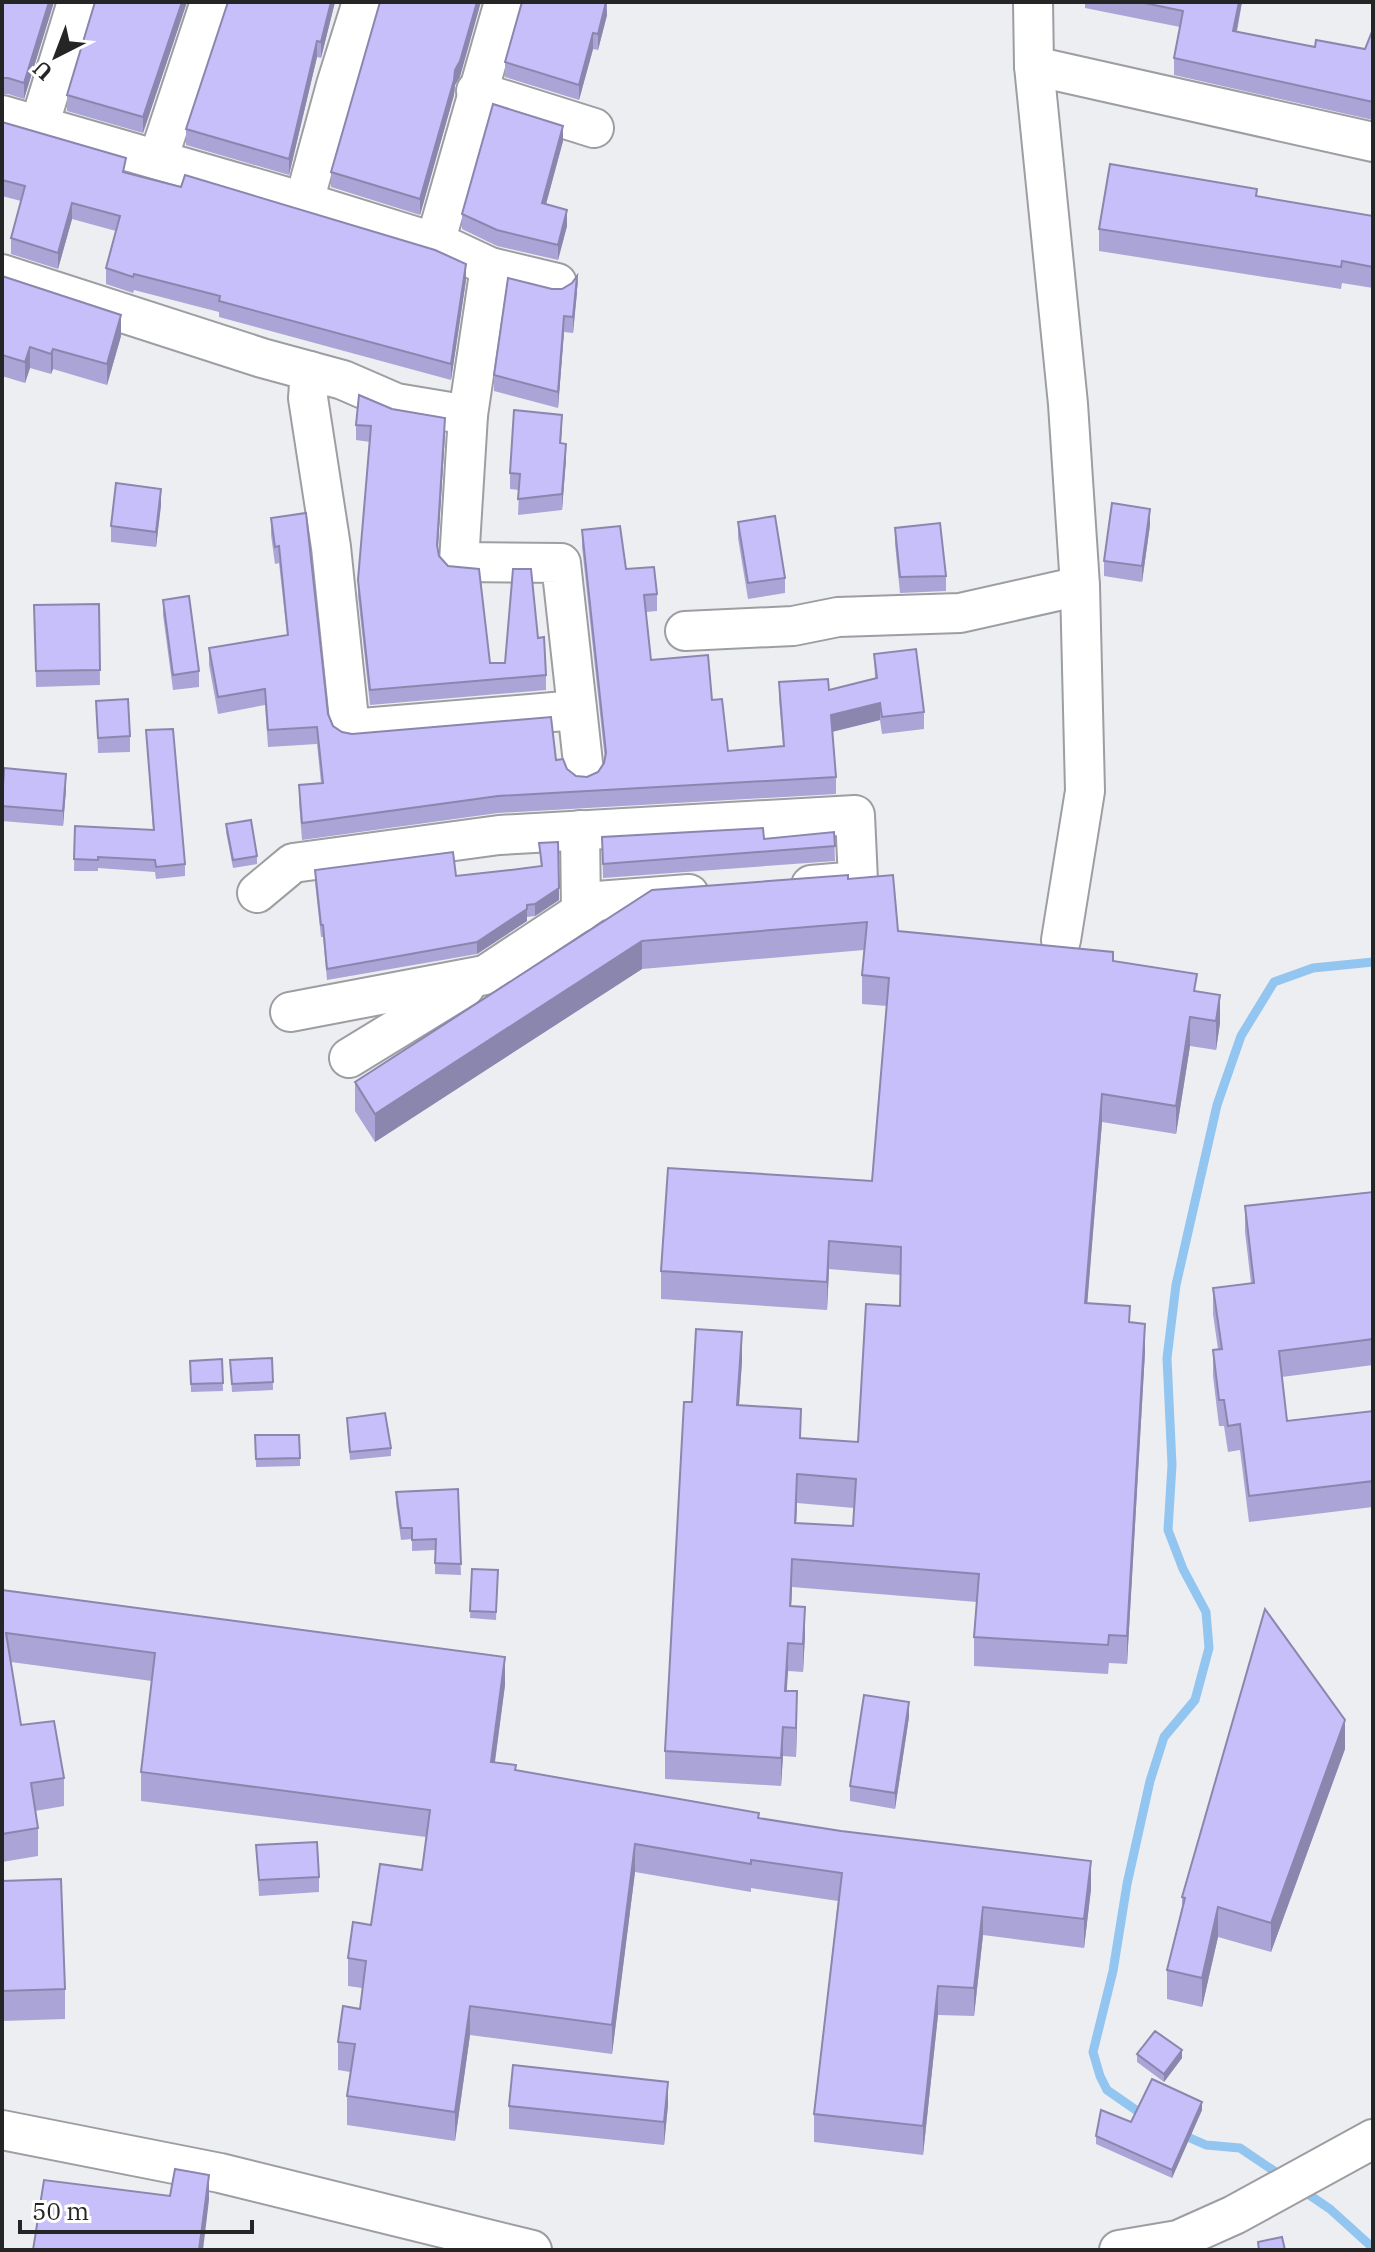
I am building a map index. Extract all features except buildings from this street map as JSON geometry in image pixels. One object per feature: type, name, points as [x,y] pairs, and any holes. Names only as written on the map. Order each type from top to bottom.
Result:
[{"type":"street","points":[[44,127],[77,2]]},
{"type":"street","points":[[158,159],[210,2]]},
{"type":"street","points":[[304,202],[362,2]]},
{"type":"street","points":[[435,243],[476,91],[504,2]]},
{"type":"street","points":[[1033,2],[1034,66],[1068,404],[1080,586],[1085,791],[1061,940]]},
{"type":"street","points":[[1034,66],[1373,142]]},
{"type":"street","points":[[476,91],[594,128]]},
{"type":"street","points":[[2,115],[304,202],[435,243],[490,267],[557,283]]},
{"type":"street","points":[[490,267],[468,415],[459,562],[561,563],[584,772]]},
{"type":"street","points":[[2,274],[262,358],[343,380],[396,403],[468,415]]},
{"type":"street","points":[[310,371],[308,398],[331,547],[350,729],[577,710]]},
{"type":"street","points":[[685,631],[793,626],[838,617],[960,613],[1080,586]]},
{"type":"street","points":[[257,893],[293,863],[499,835],[855,815],[858,881],[781,887]]},
{"type":"street","points":[[580,830],[581,912]]},
{"type":"street","points":[[349,1058],[485,975],[597,901],[720,892]]},
{"type":"street","points":[[290,1012],[485,975]]},
{"type":"street","points":[[2,2130],[220,2173],[532,2250]]},
{"type":"street","points":[[1119,2250],[1178,2240],[1234,2215],[1359,2146]]},
{"type":"waterway","points":[[1146,2117],[1107,2090],[1093,2052],[1113,1971],[1127,1884],[1150,1781],[1164,1737],[1195,1700],[1209,1648],[1206,1612],[1183,1569],[1168,1530],[1172,1465],[1167,1358],[1176,1285],[1217,1105],[1241,1036],[1274,982],[1313,968],[1373,962]]},
{"type":"waterway","points":[[1181,2134],[1206,2145],[1240,2148],[1283,2177]]},
{"type":"waterway","points":[[1302,2190],[1330,2209],[1373,2248]]}]
